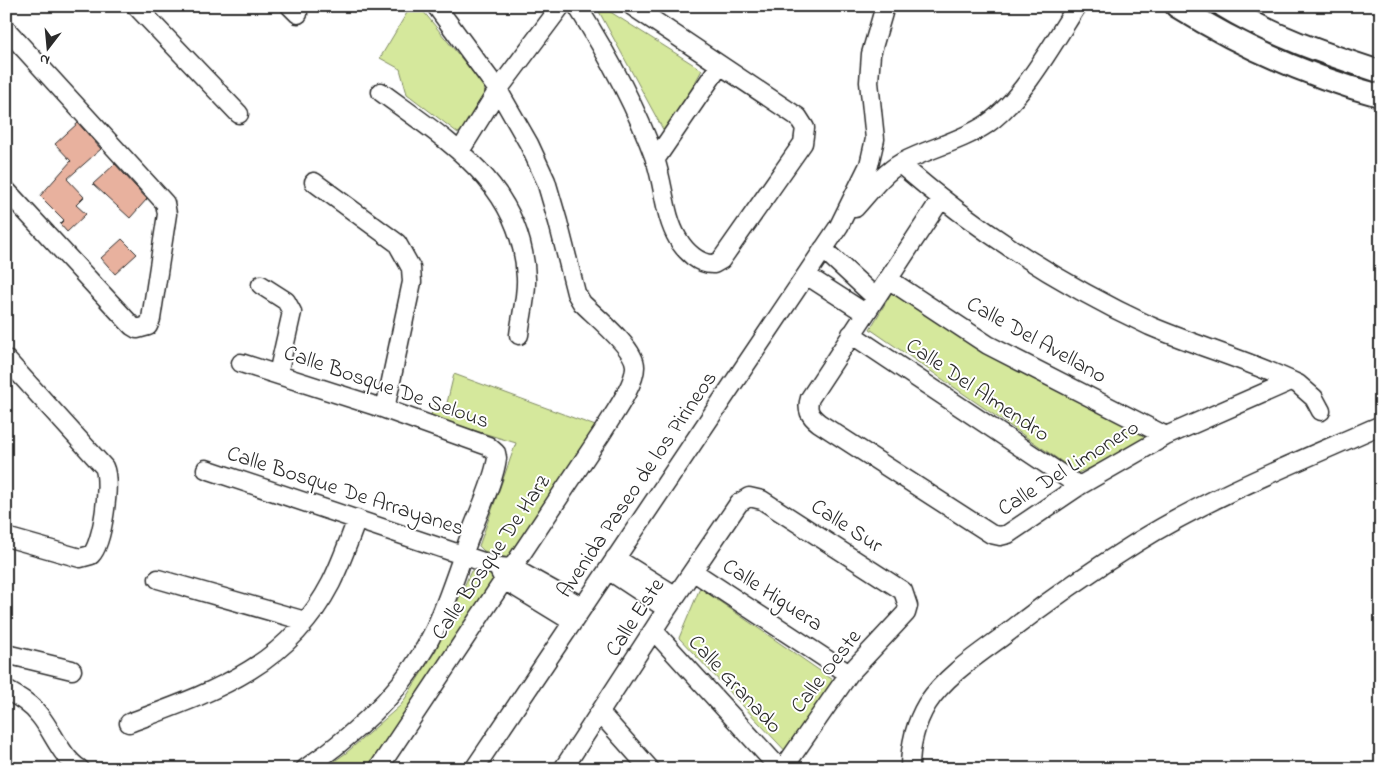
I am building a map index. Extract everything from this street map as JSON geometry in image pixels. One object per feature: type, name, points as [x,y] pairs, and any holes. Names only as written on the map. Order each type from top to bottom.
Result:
[{"type":"main road","points":[[1176,6],[1207,25],[1285,63],[1381,96]]},
{"type":"main road","points":[[1223,6],[1279,35],[1323,53],[1381,72]]},
{"type":"street","points":[[136,6],[239,114]]},
{"type":"street","points":[[436,6],[498,90]]},
{"type":"street","points":[[460,151],[498,90],[561,6]]},
{"type":"street","points":[[576,6],[606,53],[627,92],[655,160],[678,239],[698,260],[714,264],[720,260],[803,143],[805,134],[798,117],[632,6]]},
{"type":"street","points":[[839,226],[869,165],[875,139],[869,82],[871,54],[885,6]]},
{"type":"street","points":[[839,226],[886,174],[900,164],[964,137],[989,123],[1034,73],[1077,6]]},
{"type":"street","points":[[6,29],[165,203],[167,214],[152,319],[148,326],[137,329],[132,326],[6,190]]},
{"type":"street","points":[[655,160],[720,65]]},
{"type":"street","name":"Calle Bosque De Harz","points":[[378,769],[505,572],[602,433],[633,378],[635,368],[630,352],[582,302],[576,293],[546,181],[529,144],[498,90]]},
{"type":"street","points":[[381,92],[460,151],[487,177],[499,193],[514,222],[526,278],[519,335]]},
{"type":"street","points":[[900,164],[941,199],[1016,252],[1114,309],[1153,327],[1291,381],[1307,390],[1321,411]]},
{"type":"street","points":[[314,182],[398,243],[411,268],[412,282],[385,409]]},
{"type":"street","points":[[851,334],[941,199]]},
{"type":"street","name":"Avenida Paseo de los Pirineos","points":[[474,769],[839,226]]},
{"type":"street","points":[[823,249],[875,297]]},
{"type":"street","points":[[806,276],[865,313]]},
{"type":"street","name":"Calle Del Avellano","points":[[888,279],[988,345],[1166,436]]},
{"type":"street","points":[[262,285],[286,301],[292,312],[278,374]]},
{"type":"street","name":"Calle Del Limonero","points":[[851,334],[810,398],[808,410],[811,417],[995,536],[1008,534],[1079,486],[1166,436],[1291,381]]},
{"type":"street","name":"Calle Del Almendro","points":[[851,334],[1079,486]]},
{"type":"street","points":[[6,359],[104,467],[107,474],[107,489],[98,543],[91,555],[80,558],[6,537]]},
{"type":"street","name":"Calle Bosque De Selous","points":[[241,363],[385,409],[488,446],[496,453],[496,462],[434,630],[403,680],[353,733],[305,769]]},
{"type":"street","points":[[910,769],[910,755],[915,726],[928,702],[960,669],[1052,598],[1137,542],[1222,497],[1381,425]]},
{"type":"street","name":"Calle Bosque De Arrayanes","points":[[206,469],[463,555],[583,607]]},
{"type":"street","name":"Calle Este","points":[[563,769],[672,602],[739,504],[749,497]]},
{"type":"street","name":"Calle Sur","points":[[749,497],[762,500],[903,591],[908,606]]},
{"type":"street","points":[[129,723],[204,695],[244,675],[280,649],[305,621],[330,585],[357,519]]},
{"type":"street","points":[[612,564],[672,602]]},
{"type":"street","name":"Calle Bosque De Arrayanes","points":[[505,572],[573,622]]},
{"type":"street","name":"Calle Higuera","points":[[694,572],[849,674]]},
{"type":"street","points":[[158,579],[305,621]]},
{"type":"street","name":"Calle Oeste","points":[[781,769],[849,674],[906,613],[908,606]]},
{"type":"street","name":"Calle Granado","points":[[654,631],[781,769]]},
{"type":"street","points":[[6,654],[72,670]]},
{"type":"street","points":[[6,690],[21,698],[40,715],[69,758],[80,769]]},
{"type":"street","points":[[600,713],[650,769]]},
{"type":"green space","points":[[411,6],[419,6],[483,85],[485,94],[463,130],[458,133],[407,94],[400,69],[380,58]]},
{"type":"green space","points":[[596,6],[601,6],[702,70],[666,135]]},
{"type":"green space","points":[[892,292],[1144,434],[1144,439],[1104,462],[1078,473],[870,329]]},
{"type":"green space","points":[[454,374],[601,428],[512,559],[484,551],[479,546],[516,443],[430,417],[435,405],[446,407]]},
{"type":"green space","points":[[481,570],[490,574],[494,581],[490,589],[369,769],[323,769],[346,753],[401,705],[436,650],[471,571]]},
{"type":"green space","points":[[700,588],[839,684],[792,758],[679,638]]},
{"type":"building","points":[[78,123],[101,149],[67,179],[84,197],[76,205],[86,214],[67,232],[60,224],[64,220],[40,196],[71,161],[55,144]]},
{"type":"building","points":[[115,164],[147,199],[130,218],[93,184]]},
{"type":"building","points":[[122,239],[137,254],[115,274],[101,258]]}]
